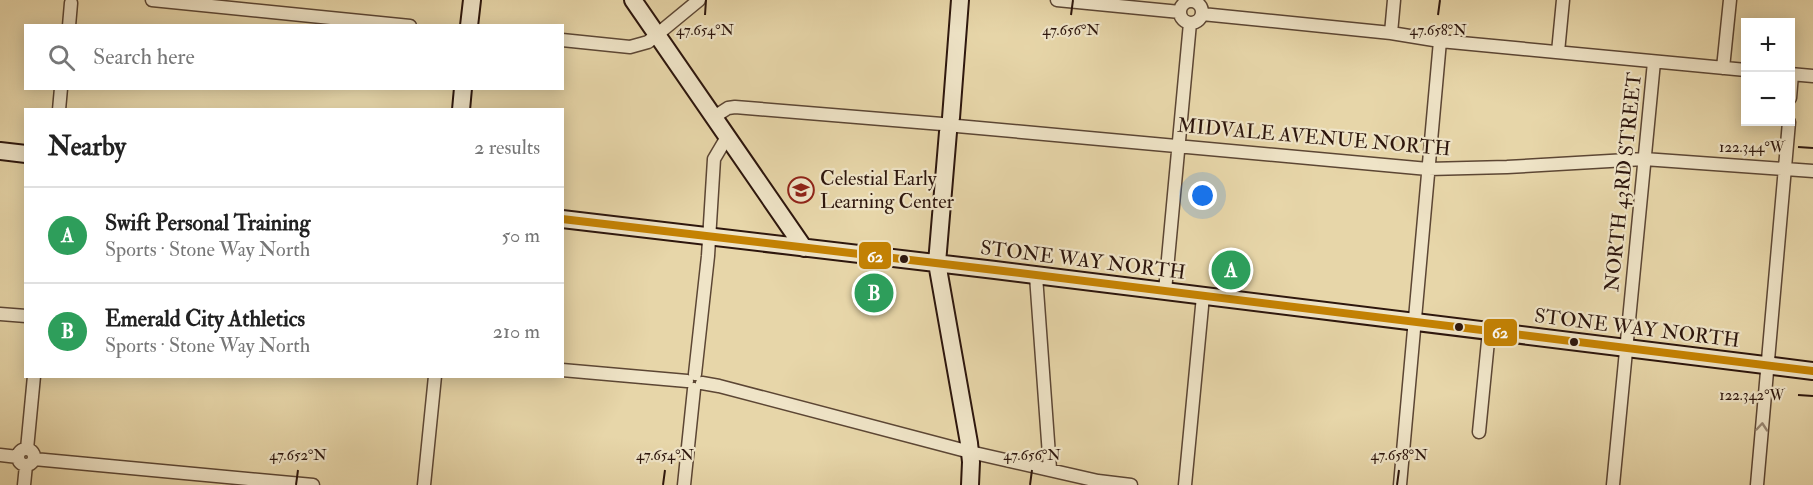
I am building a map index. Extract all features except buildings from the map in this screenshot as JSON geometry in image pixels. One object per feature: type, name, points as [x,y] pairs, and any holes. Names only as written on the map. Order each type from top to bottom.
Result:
[{"type":"main road","points":[[469,24],[472,0]]},
{"type":"main road","points":[[633,0],[804,248]]},
{"type":"main road","points":[[960,0],[937,263],[970,452],[970,485]]},
{"type":"main road","points":[[461,108],[463,90]]},
{"type":"main road","points":[[0,151],[24,154]]},
{"type":"main road","name":"STONE WAY NORTH","points":[[564,219],[1813,371]]},
{"type":"street","points":[[152,0],[390,24]]},
{"type":"street","points":[[564,40],[630,47],[648,42],[699,0]]},
{"type":"street","points":[[1057,0],[1180,12]]},
{"type":"street","points":[[1391,33],[1394,0]]},
{"type":"street","points":[[1558,52],[1563,0]]},
{"type":"street","points":[[1723,68],[1730,0]]},
{"type":"street","points":[[69,24],[72,1]]},
{"type":"street","points":[[1192,1],[1201,7],[1202,14],[1198,21],[1190,24],[1181,18],[1180,12],[1183,5],[1192,1]]},
{"type":"street","points":[[1202,14],[1391,33],[1440,41],[1741,70]]},
{"type":"street","points":[[1165,291],[1190,24]]},
{"type":"street","points":[[1400,485],[1440,41]]},
{"type":"street","name":"NORTH 43RD STREET","points":[[1613,485],[1654,62]]},
{"type":"street","points":[[1795,74],[1813,76]]},
{"type":"street","points":[[59,108],[61,90]]},
{"type":"street","name":"MIDVALE AVENUE NORTH","points":[[714,117],[728,108],[735,107],[1428,169],[1644,159],[1813,171]]},
{"type":"street","points":[[1757,485],[1788,126]]},
{"type":"street","points":[[684,485],[709,237],[714,159],[728,137]]},
{"type":"street","points":[[1036,276],[1050,469]]},
{"type":"street","points":[[1185,485],[1203,296]]},
{"type":"street","points":[[0,314],[24,316]]},
{"type":"street","points":[[1479,432],[1489,331]]},
{"type":"street","points":[[564,370],[719,386],[970,452],[1098,481],[1131,485]]},
{"type":"street","points":[[24,485],[34,378]]},
{"type":"street","points":[[424,485],[435,378]]},
{"type":"street","points":[[0,455],[313,485]]},
{"type":"transit line","name":"62","points":[[564,219],[1813,371]]},
{"type":"place","name":"Celestial Early Learning Center","points":[[801,190]]},
{"type":"place","name":"Swift Personal Training","points":[[1231,270]]},
{"type":"place","name":"Emerald City Athletics","points":[[874,293]]}]
